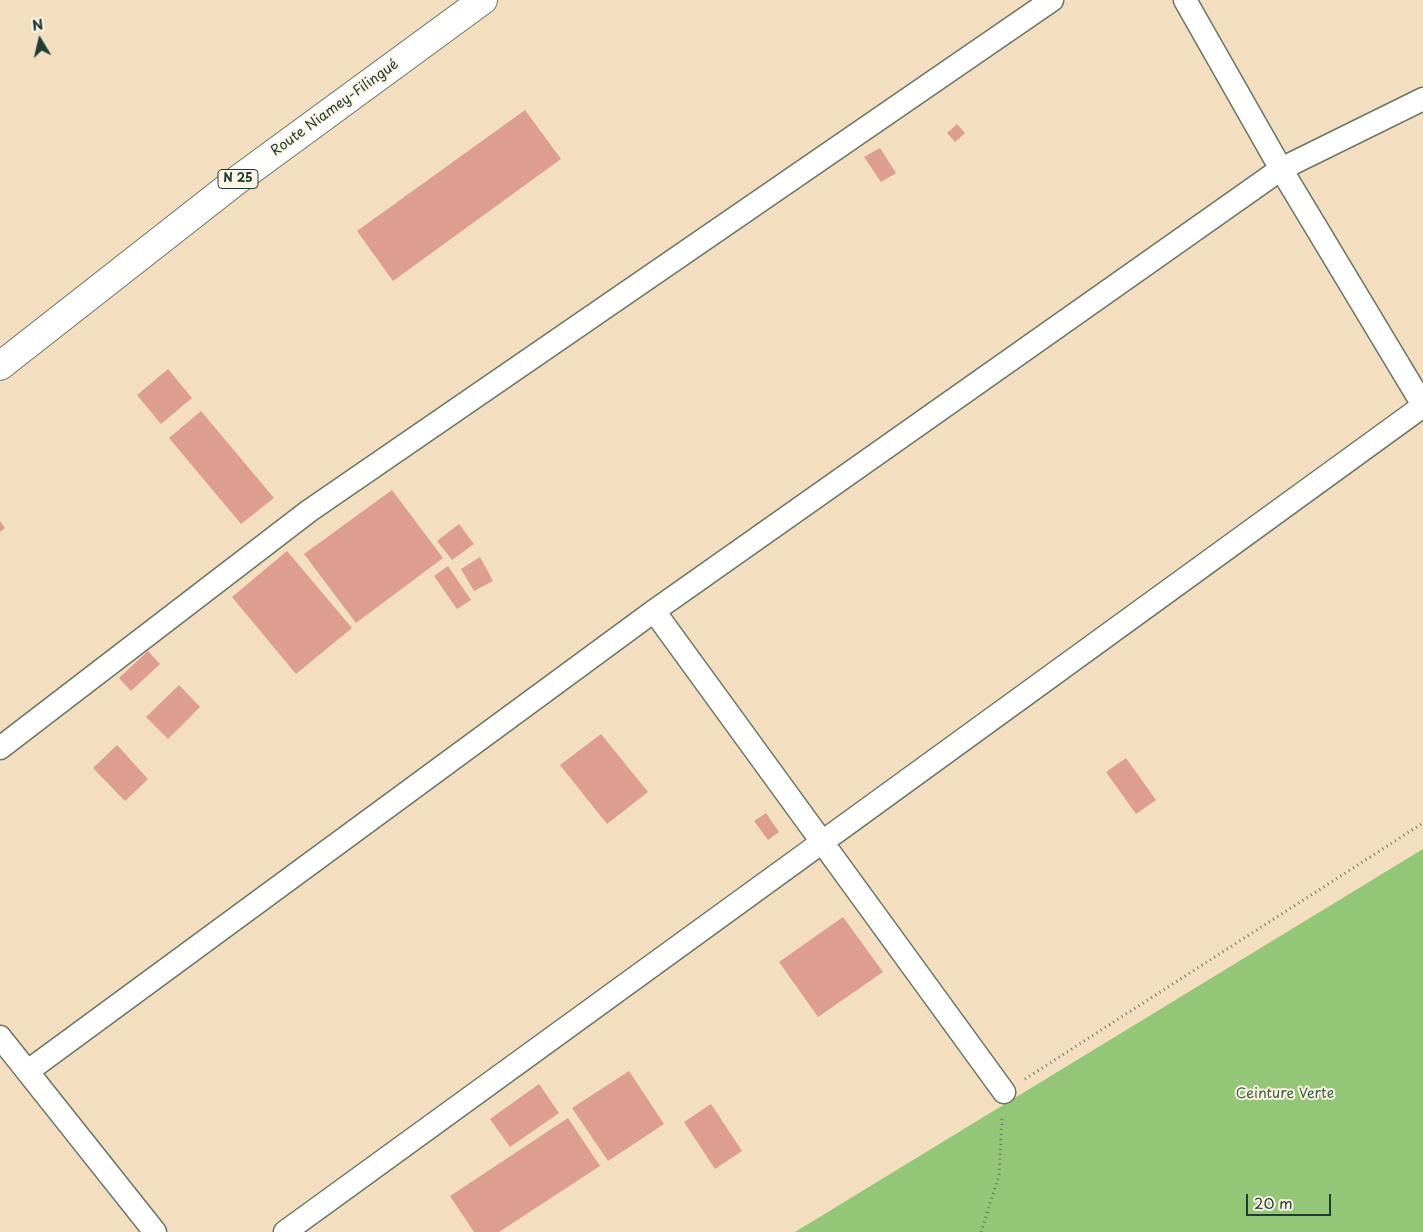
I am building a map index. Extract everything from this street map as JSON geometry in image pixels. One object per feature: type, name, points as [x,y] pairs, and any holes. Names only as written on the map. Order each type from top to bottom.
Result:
[{"type":"main road","name":"Route Niamey-Filingué","points":[[0,366],[236,181],[483,0]]},
{"type":"street","points":[[0,748],[309,511],[1052,0]]},
{"type":"street","points":[[285,1232],[1423,406],[1281,169],[1185,0]]},
{"type":"street","points":[[28,1071],[654,612],[1281,169],[1423,99]]},
{"type":"street","points":[[654,612],[1004,1092]]},
{"type":"street","points":[[0,1036],[153,1232]]},
{"type":"path","points":[[981,1232],[999,1175],[1004,1092],[1423,823]]},
{"type":"green space","name":"Ceinture Verte","points":[[1423,849],[1423,1232],[795,1232]]},
{"type":"building","points":[[525,110],[561,159],[393,281],[357,231]]},
{"type":"building","points":[[957,124],[965,133],[955,142],[947,133]]},
{"type":"building","points":[[880,148],[896,173],[881,182],[864,157]]},
{"type":"building","points":[[168,369],[192,398],[161,424],[137,395]]},
{"type":"building","points":[[201,411],[274,498],[241,524],[169,438]]},
{"type":"building","points":[[392,490],[443,558],[356,623],[304,554]]},
{"type":"building","points":[[0,521],[5,528],[0,532]]},
{"type":"building","points":[[459,524],[474,544],[452,560],[437,541]]},
{"type":"building","points":[[287,551],[352,628],[296,674],[232,597]]},
{"type":"building","points":[[480,557],[493,581],[474,591],[461,569]]},
{"type":"building","points":[[448,566],[471,600],[457,609],[434,576]]},
{"type":"building","points":[[148,651],[160,664],[131,691],[119,678]]},
{"type":"building","points":[[179,685],[200,707],[168,739],[146,717]]},
{"type":"building","points":[[601,734],[648,792],[607,824],[560,765]]},
{"type":"building","points":[[117,745],[148,779],[125,801],[93,768]]},
{"type":"building","points":[[1126,758],[1156,800],[1136,814],[1106,772]]},
{"type":"building","points":[[766,813],[779,832],[768,840],[754,821]]},
{"type":"building","points":[[843,917],[883,972],[818,1017],[779,962]]},
{"type":"building","points":[[629,1071],[664,1124],[608,1161],[572,1108]]},
{"type":"building","points":[[539,1084],[559,1113],[510,1147],[490,1119]]},
{"type":"building","points":[[711,1104],[742,1151],[715,1169],[684,1122]]},
{"type":"building","points":[[568,1118],[600,1166],[499,1232],[474,1232],[450,1196]]}]
